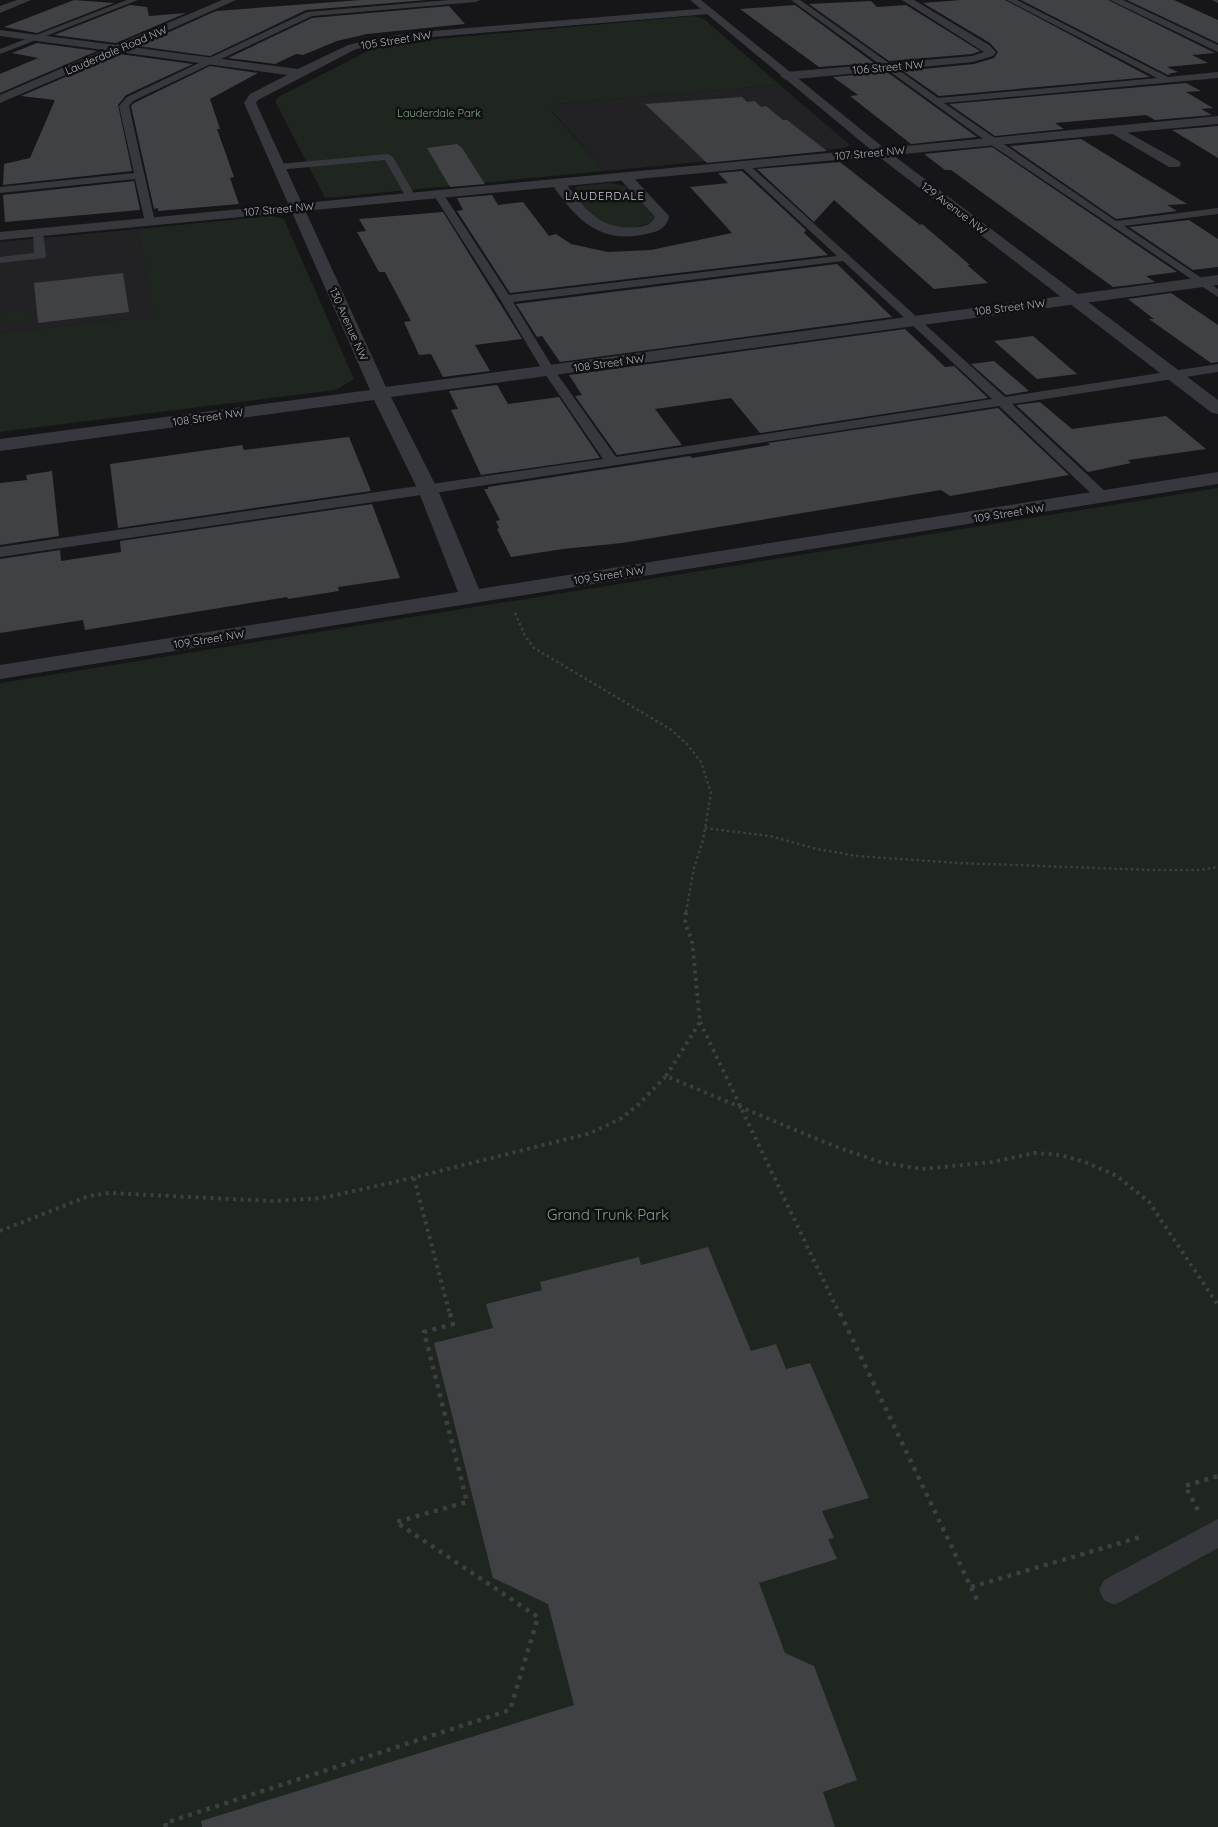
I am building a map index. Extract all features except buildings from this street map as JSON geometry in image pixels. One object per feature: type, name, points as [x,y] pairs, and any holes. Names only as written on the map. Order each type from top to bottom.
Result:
[{"type":"street","points":[[0,10],[26,0]]},
{"type":"street","name":"Lauderdale Road NW","points":[[0,99],[231,0]]},
{"type":"street","name":"129 Avenue NW","points":[[696,0],[786,76],[881,152],[1218,409]]},
{"type":"street","name":"106 Street NW","points":[[786,76],[973,59],[989,54],[990,52],[985,47],[907,0]]},
{"type":"street","points":[[1115,0],[1218,49]]},
{"type":"street","name":"105 Street NW","points":[[298,73],[352,47],[391,38],[709,11]]},
{"type":"street","points":[[0,33],[298,73]]},
{"type":"street","name":"130 Avenue NW","points":[[298,73],[259,94],[250,104],[298,207],[380,393],[428,490],[471,597]]},
{"type":"street","name":"107 Street NW","points":[[0,236],[1218,120]]},
{"type":"street","points":[[1116,130],[1174,164]]},
{"type":"street","points":[[558,183],[595,226],[626,232],[657,226],[662,216],[625,176]]},
{"type":"street","name":"108 Street NW","points":[[0,445],[1218,280]]},
{"type":"street","name":"109 Street NW","points":[[0,672],[1104,498],[1218,478]]},
{"type":"lane","points":[[0,52],[134,0]]},
{"type":"lane","points":[[150,222],[124,106],[130,99],[209,60],[310,14],[476,0]]},
{"type":"lane","points":[[795,0],[993,142],[1218,294]]},
{"type":"lane","points":[[1011,0],[1165,79]]},
{"type":"lane","points":[[935,101],[1218,74]]},
{"type":"lane","points":[[278,167],[388,157],[411,197]]},
{"type":"lane","points":[[744,166],[1001,400],[1104,498]]},
{"type":"lane","points":[[0,190],[139,176]]},
{"type":"lane","points":[[438,194],[506,299],[549,371],[612,461]]},
{"type":"lane","points":[[1114,224],[1218,211]]},
{"type":"lane","points":[[0,260],[40,256],[38,232]]},
{"type":"lane","points":[[506,299],[844,258]]},
{"type":"lane","points":[[0,552],[428,490],[1218,368]]},
{"type":"lane","points":[[1114,1590],[1210,1526]]},
{"type":"path","points":[[513,610],[525,636],[534,648],[670,729],[687,744],[701,762],[711,792],[705,828],[694,868],[686,916],[686,924],[692,940],[700,1022],[743,1108],[979,1604]]},
{"type":"path","points":[[705,828],[770,836],[817,849],[857,856],[958,863],[1151,870],[1201,870],[1218,867]]},
{"type":"path","points":[[0,1232],[89,1196],[109,1193],[273,1201],[322,1198],[414,1178],[591,1133],[620,1119],[639,1104],[666,1076],[700,1022]]},
{"type":"path","points":[[666,1076],[834,1146],[880,1162],[922,1169],[992,1162],[1035,1153],[1060,1155],[1085,1162],[1117,1176],[1149,1202],[1218,1305]]},
{"type":"path","points":[[166,1827],[165,1822],[510,1710],[538,1618],[396,1522],[467,1502],[424,1332],[453,1324],[414,1178]]},
{"type":"path","points":[[1210,1526],[1185,1486],[1218,1476]]},
{"type":"path","points":[[970,1587],[1147,1535]]},
{"type":"shaded area","points":[[780,85],[850,145],[845,148],[605,171],[551,110],[555,104]]},
{"type":"shaded area","points":[[138,229],[155,316],[0,333],[0,242]]},
{"type":"green space","name":"Lauderdale Park","points":[[694,16],[704,19],[780,85],[555,104],[551,111],[605,171],[325,198],[276,103],[276,99],[280,96],[370,50],[402,43]]},
{"type":"green space","points":[[610,183],[625,186],[655,220],[628,228],[606,226],[594,218],[573,190],[578,186]]},
{"type":"green space","points":[[271,216],[284,219],[354,379],[336,390],[0,432],[0,333],[154,316],[138,229]]},
{"type":"green space","points":[[26,310],[27,323],[0,326],[0,313]]},
{"type":"green space","name":"Grand Trunk Park","points":[[1218,488],[1218,1827],[0,1827],[0,683]]},
{"type":"district","name":"LAUDERDALE","points":[[605,196]]}]
